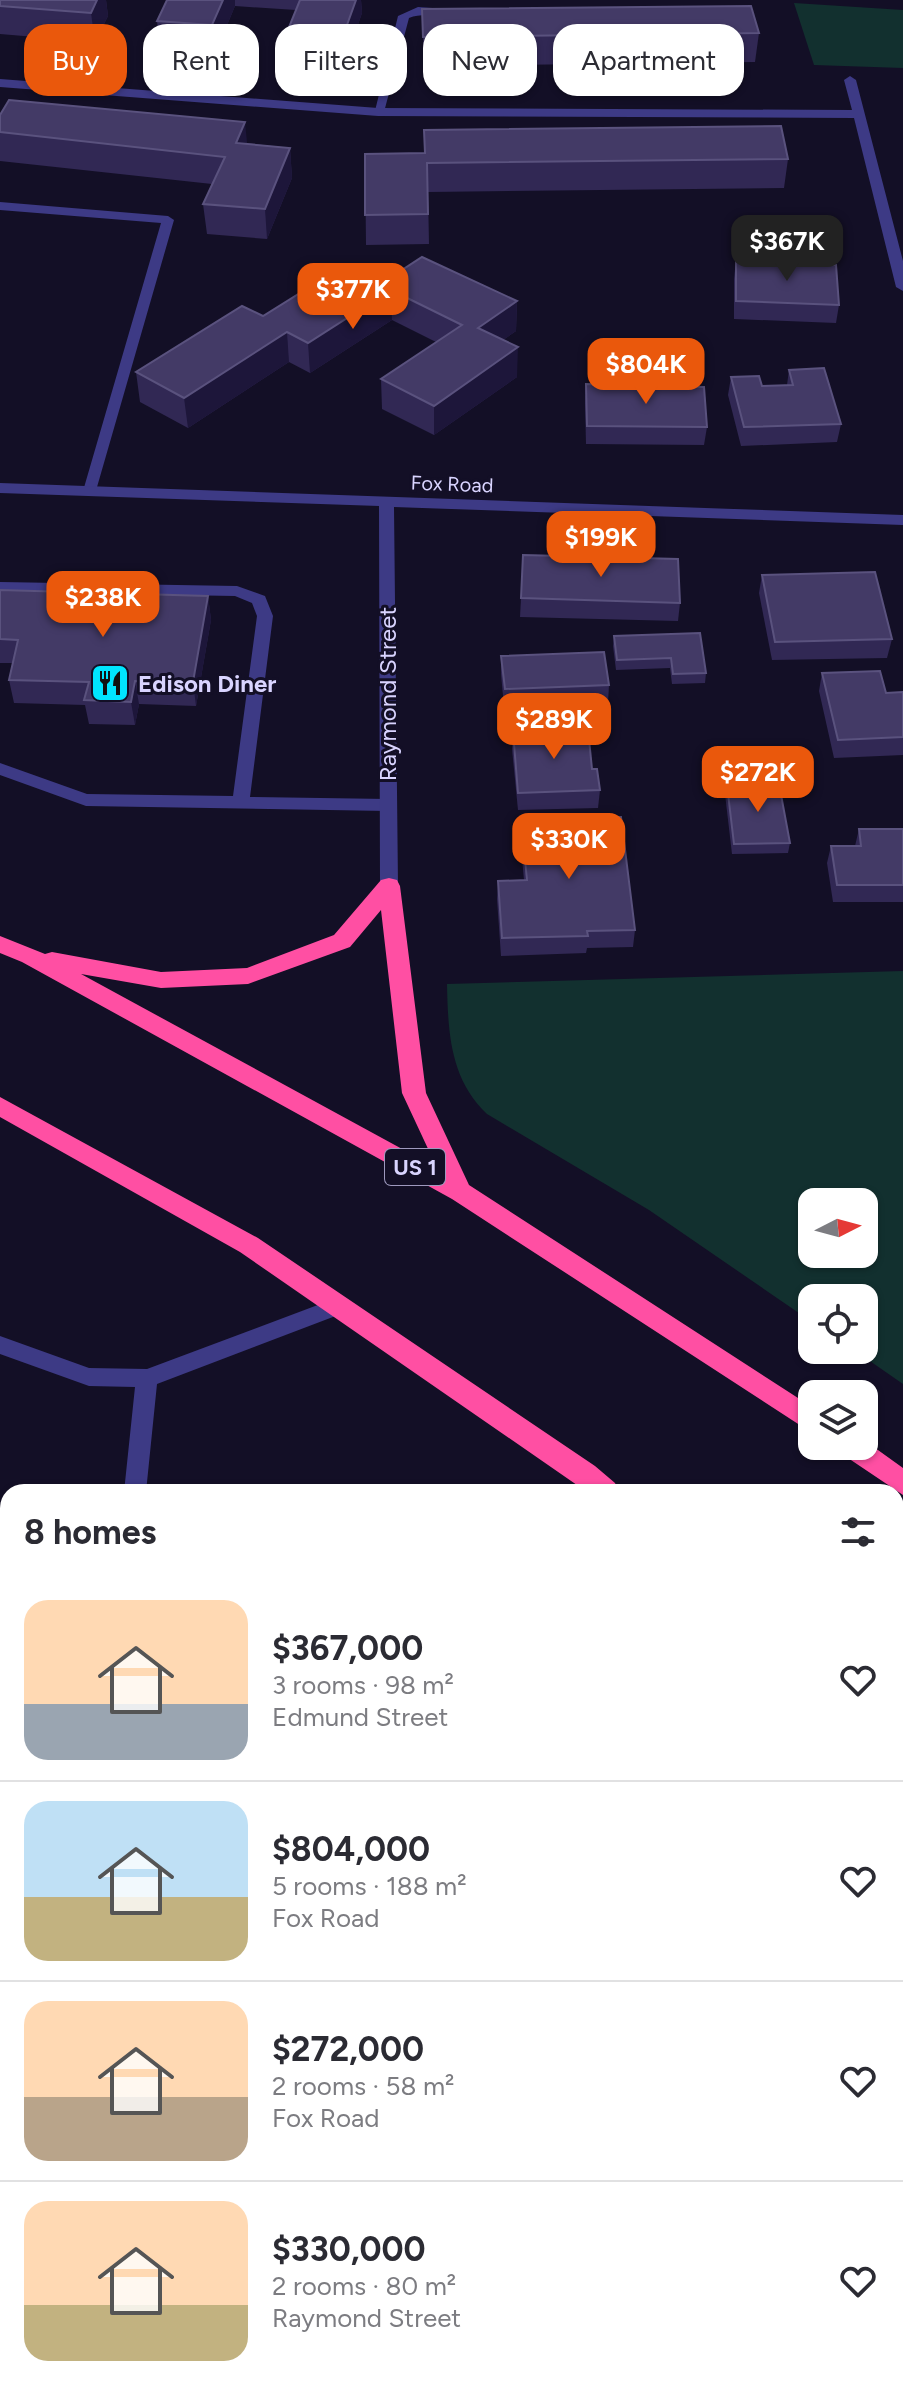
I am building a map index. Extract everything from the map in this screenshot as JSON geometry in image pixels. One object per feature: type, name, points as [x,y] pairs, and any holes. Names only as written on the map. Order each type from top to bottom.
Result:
[{"type":"highway","points":[[30,956],[161,980],[248,976],[342,941],[389,886]]},
{"type":"highway","points":[[389,886],[414,1093],[460,1192]]},
{"type":"highway","name":"US 1","points":[[0,944],[30,956],[460,1192],[798,1412]]},
{"type":"highway","points":[[0,1106],[249,1245],[597,1484]]},
{"type":"highway","points":[[871,1460],[903,1483]]},
{"type":"street","points":[[378,112],[404,16],[418,10],[456,12]]},
{"type":"street","points":[[850,80],[903,287]]},
{"type":"street","points":[[0,83],[378,112],[859,114]]},
{"type":"street","points":[[0,206],[168,220],[90,491]]},
{"type":"street","points":[[885,218],[903,218]]},
{"type":"street","name":"Fox Road","points":[[0,488],[903,520]]},
{"type":"street","name":"Raymond Street","points":[[386,502],[389,886]]},
{"type":"street","points":[[0,587],[237,591],[259,600],[265,616],[264,628],[241,803]]},
{"type":"street","points":[[0,769],[86,800],[388,805]]},
{"type":"street","points":[[0,1345],[89,1377],[147,1378],[339,1306]]},
{"type":"street","points":[[136,1484],[147,1378]]},
{"type":"green space","points":[[794,3],[903,10],[903,68],[814,65]]},
{"type":"green space","points":[[903,971],[903,1384],[874,1364],[878,1364],[878,1284],[798,1284],[798,1312],[649,1210],[487,1114],[465,1086],[458,1070],[448,1020],[447,984]]},
{"type":"building","points":[[0,0],[97,0],[91,13],[0,6]]},
{"type":"building","points":[[167,0],[223,0],[212,24],[157,21]]},
{"type":"building","points":[[300,0],[356,0],[347,24],[290,24]]},
{"type":"building","points":[[751,6],[759,33],[744,33],[744,24],[553,24],[553,35],[537,36],[537,24],[423,24],[423,37],[422,9]]},
{"type":"building","points":[[9,100],[245,122],[236,143],[290,148],[265,209],[203,204],[225,157],[0,132],[0,115]]},
{"type":"building","points":[[781,126],[788,159],[427,163],[428,214],[365,215],[365,154],[425,153],[424,130]]},
{"type":"building","points":[[422,257],[517,301],[478,328],[518,347],[434,406],[381,379],[462,325],[391,290],[308,343],[287,332],[184,398],[136,372],[242,306],[263,316],[345,265],[382,283]]},
{"type":"building","points":[[736,260],[836,265],[839,305],[736,301]]},
{"type":"building","points":[[824,368],[841,424],[744,427],[731,377],[759,376],[762,386],[793,385],[789,370]]},
{"type":"building","points":[[586,384],[704,387],[707,427],[587,426]]},
{"type":"building","points":[[523,555],[678,559],[680,603],[521,598]]},
{"type":"building","points":[[875,572],[892,639],[775,642],[762,575]]},
{"type":"building","name":"Edison Diner","points":[[0,590],[208,596],[193,682],[135,681],[131,702],[84,700],[89,682],[9,680],[18,640],[0,639]]},
{"type":"building","points":[[700,633],[706,673],[673,674],[671,658],[617,660],[614,636]]},
{"type":"building","points":[[604,652],[609,685],[505,689],[501,656]]},
{"type":"building","points":[[880,671],[886,693],[903,692],[903,737],[838,740],[822,673]]},
{"type":"building","points":[[588,729],[592,769],[597,769],[600,790],[518,793],[513,731]]},
{"type":"building","points":[[779,784],[790,843],[734,844],[727,785]]},
{"type":"building","points":[[621,817],[635,930],[587,931],[588,936],[502,938],[498,881],[527,880],[521,820]]},
{"type":"building","points":[[859,829],[903,829],[903,885],[837,885],[831,846],[861,846]]},
{"type":"place","name":"Edison Diner","points":[[110,683]]}]
